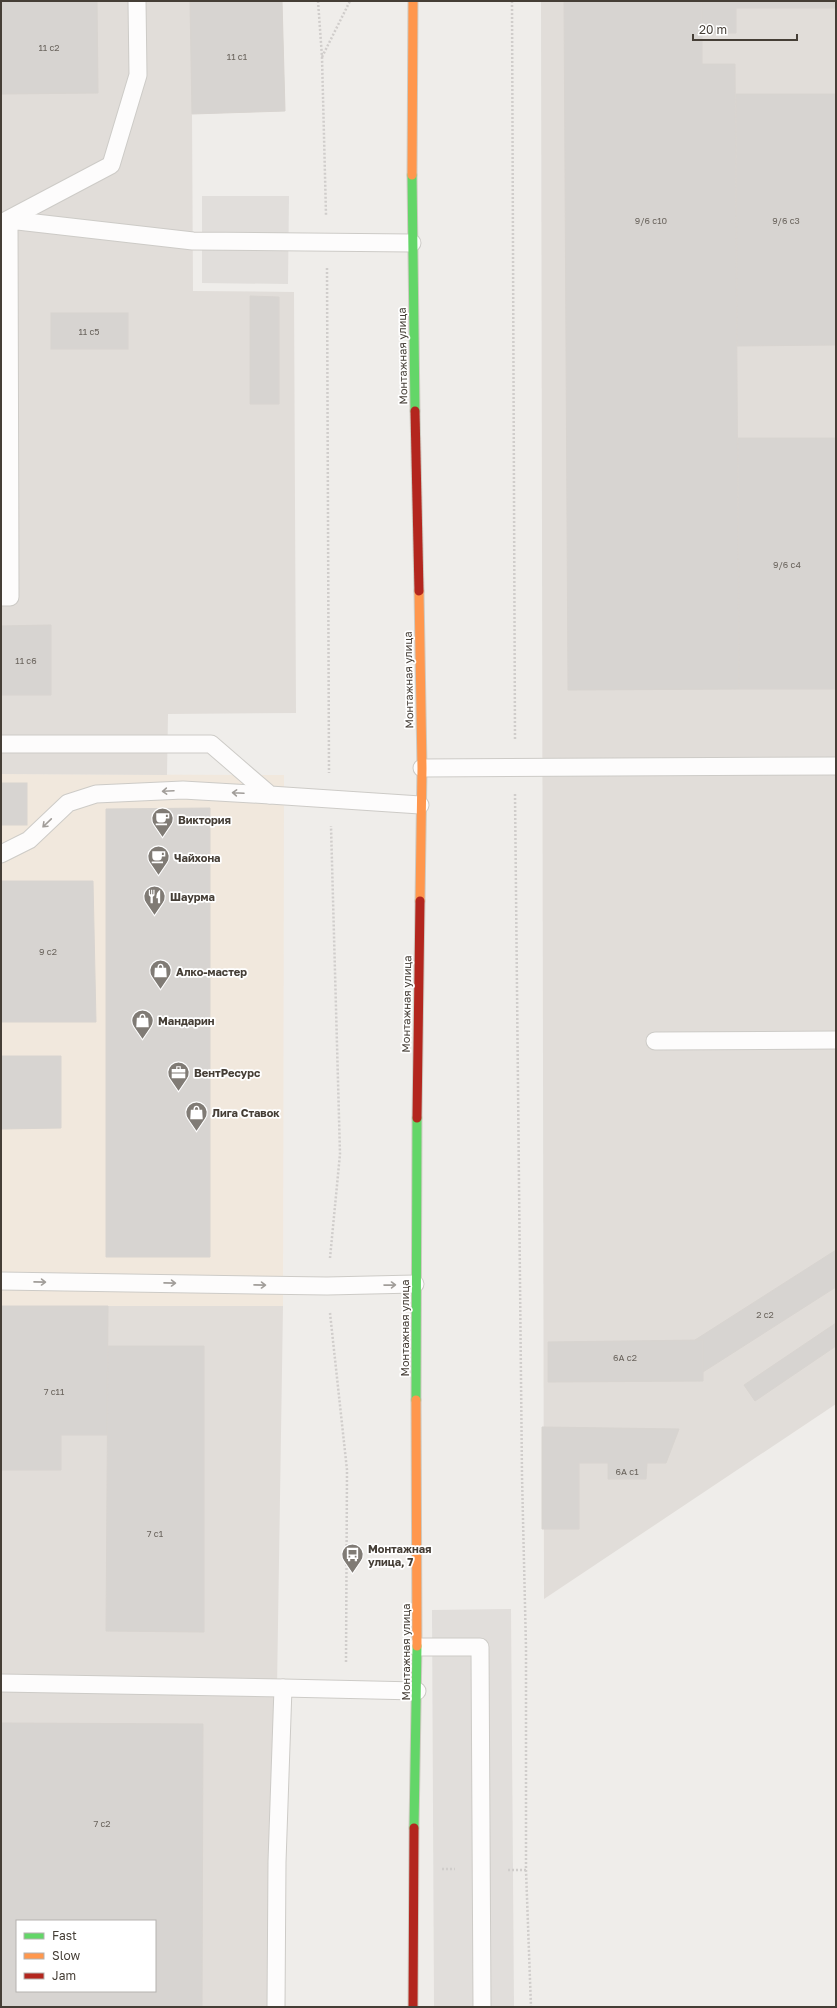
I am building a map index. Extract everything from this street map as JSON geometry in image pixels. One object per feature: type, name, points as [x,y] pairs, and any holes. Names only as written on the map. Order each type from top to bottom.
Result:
[{"type":"street","name":"Монтажная улица","points":[[412,1],[412,243],[422,768],[420,805],[415,1284],[417,1691],[413,1868],[413,2007]]},
{"type":"lane","points":[[5,220],[111,165],[138,74],[137,1]]},
{"type":"lane","points":[[5,220],[193,241],[327,241],[412,243]]},
{"type":"lane","points":[[1,597],[10,597],[5,220]]},
{"type":"lane","points":[[1,744],[211,744],[270,794]]},
{"type":"lane","points":[[422,768],[836,766]]},
{"type":"lane","points":[[1,854],[29,840],[68,803],[96,794],[183,790],[330,797],[420,805]]},
{"type":"lane","points":[[655,1041],[836,1040]]},
{"type":"lane","points":[[1,1281],[328,1286],[415,1284]]},
{"type":"lane","points":[[417,1648],[480,1647],[482,2007]]},
{"type":"lane","points":[[1,1683],[417,1691]]},
{"type":"lane","points":[[276,2007],[277,1862],[283,1688]]},
{"type":"path","points":[[318,1],[322,57],[327,241],[330,797],[340,1154],[328,1286],[347,1470],[346,1690]]},
{"type":"path","points":[[322,57],[350,1]]},
{"type":"path","points":[[512,1],[515,768],[522,1476],[526,1648],[526,1870],[531,2007]]},
{"type":"shaded area","points":[[1,1],[282,1],[285,111],[192,114],[193,291],[294,292],[296,713],[168,714],[167,775],[1,774]]},
{"type":"shaded area","points":[[541,1],[836,1],[836,1404],[544,1599]]},
{"type":"shaded area","points":[[202,196],[289,196],[288,284],[202,283]]},
{"type":"shaded area","name":"Мандарин","points":[[1,774],[284,775],[283,1306],[1,1306]]},
{"type":"shaded area","points":[[1,1306],[283,1306],[272,2007],[1,2007]]},
{"type":"shaded area","points":[[511,1609],[514,2007],[434,2007],[432,1610]]},
{"type":"building","points":[[1,1],[97,1],[98,93],[1,94]]},
{"type":"building","points":[[190,1],[282,1],[285,111],[192,114]]},
{"type":"building","points":[[564,1],[702,1],[702,64],[735,64],[739,689],[568,690]]},
{"type":"building","points":[[702,1],[836,1],[836,8],[736,8],[736,33],[702,33]]},
{"type":"building","points":[[736,94],[836,94],[836,345],[737,346]]},
{"type":"building","points":[[250,296],[279,297],[279,404],[250,404]]},
{"type":"building","points":[[51,313],[128,313],[128,349],[51,349]]},
{"type":"building","points":[[738,438],[836,438],[836,689],[739,689]]},
{"type":"building","points":[[51,625],[51,695],[1,695],[1,626]]},
{"type":"building","points":[[1,783],[27,783],[27,825],[1,825]]},
{"type":"building","points":[[210,808],[210,1257],[106,1257],[106,809]]},
{"type":"building","points":[[1,881],[93,881],[96,1022],[1,1022]]},
{"type":"building","points":[[1,1056],[61,1056],[61,1128],[1,1129]]},
{"type":"building","points":[[836,1250],[836,1287],[703,1372],[703,1340],[695,1340]]},
{"type":"building","points":[[1,1306],[108,1306],[107,1435],[61,1435],[61,1470],[1,1470]]},
{"type":"building","points":[[836,1323],[836,1346],[755,1401],[744,1385]]},
{"type":"building","points":[[703,1340],[703,1381],[548,1382],[548,1342]]},
{"type":"building","points":[[108,1346],[204,1346],[204,1632],[106,1631]]},
{"type":"building","points":[[542,1427],[679,1429],[666,1463],[647,1463],[646,1479],[608,1479],[608,1463],[579,1463],[579,1529],[542,1529]]},
{"type":"building","points":[[1,1723],[203,1724],[202,2007],[1,2007]]},
{"type":"traffic: fast","points":[[412,175],[415,411]]},
{"type":"traffic: fast","points":[[416,1400],[417,1118]]},
{"type":"traffic: fast","points":[[414,1828],[417,1646]]},
{"type":"traffic: slow","points":[[412,175],[413,1]]},
{"type":"traffic: slow","points":[[419,591],[422,768],[420,901]]},
{"type":"traffic: slow","points":[[416,1400],[417,1646]]},
{"type":"traffic: jam","points":[[415,411],[419,591]]},
{"type":"traffic: jam","points":[[417,1118],[420,901]]},
{"type":"traffic: jam","points":[[413,2007],[414,1828]]},
{"type":"place","name":"Виктория","points":[[163,838]]},
{"type":"place","name":"Чайхона","points":[[159,876]]},
{"type":"place","name":"Шаурма","points":[[154,916]]},
{"type":"place","name":"Алко-мастер","points":[[160,990]]},
{"type":"place","name":"Мандарин","points":[[142,1040]]},
{"type":"place","name":"ВентРесурс","points":[[178,1092]]},
{"type":"place","name":"Лига Ставок","points":[[197,1132]]},
{"type":"place","name":"Монтажная улица, 7","points":[[353,1574]]}]
